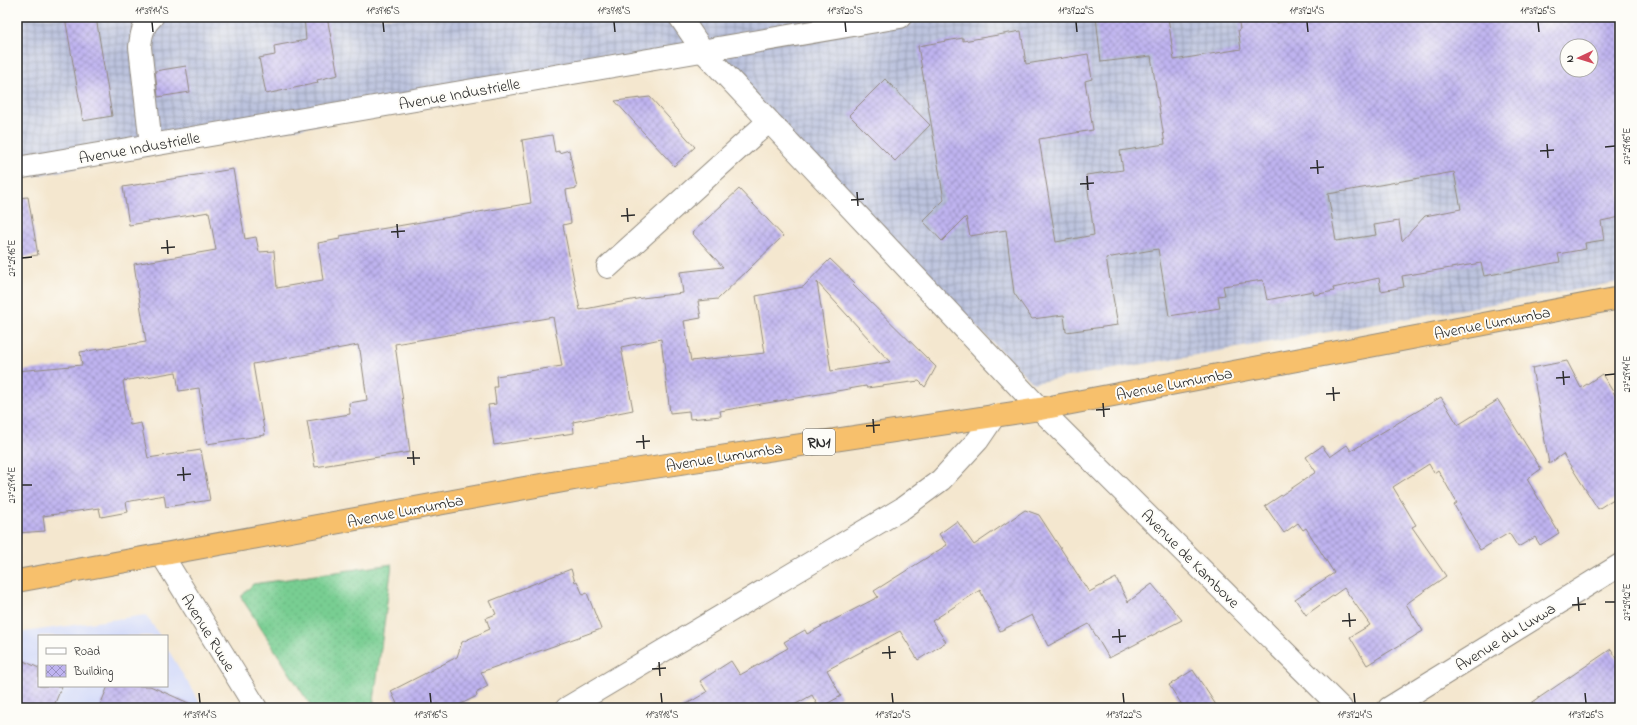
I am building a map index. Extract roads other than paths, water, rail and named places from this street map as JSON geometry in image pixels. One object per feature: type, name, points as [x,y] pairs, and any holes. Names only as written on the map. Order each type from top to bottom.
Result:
[{"type":"highway","name":"Avenue Lumumba","points":[[17,581],[574,479],[1040,408],[1620,298]]},
{"type":"street","points":[[151,145],[140,47],[142,33],[148,21],[152,17]]},
{"type":"street","name":"Avenue de Kambove","points":[[680,17],[703,51],[1040,408],[1341,708]]},
{"type":"street","name":"Avenue Industrielle","points":[[17,168],[900,17]]},
{"type":"street","points":[[608,267],[770,121]]},
{"type":"street","points":[[567,708],[903,508],[941,480],[978,440],[995,415]]},
{"type":"street","name":"Avenue Ruwe","points":[[162,555],[256,708]]},
{"type":"street","name":"Avenue du Luvwa","points":[[1389,708],[1620,565]]}]
